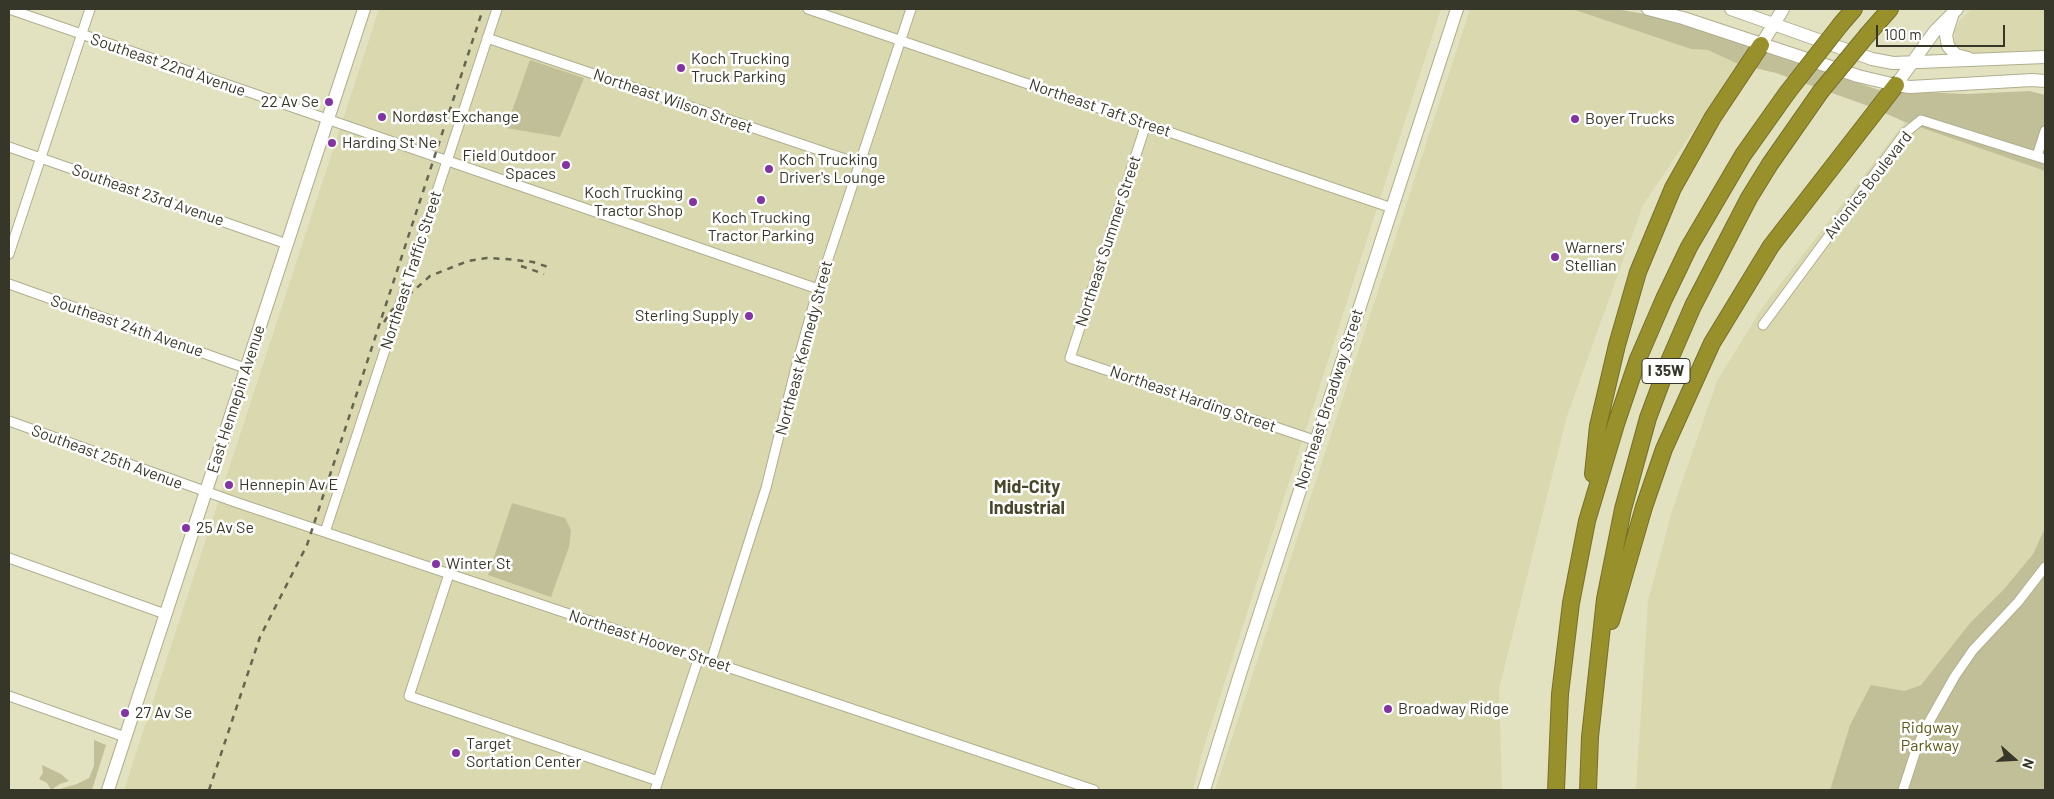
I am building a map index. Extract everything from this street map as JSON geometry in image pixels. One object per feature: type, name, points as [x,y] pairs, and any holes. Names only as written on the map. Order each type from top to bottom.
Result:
[{"type":"highway","name":"I 35W","points":[[1556,790],[1564,650],[1578,560],[1587,521],[1638,359],[1664,299],[1722,188],[1787,93],[1854,9]]},
{"type":"highway","name":"I 35W","points":[[1588,790],[1590,737],[1605,599],[1622,509],[1648,418],[1670,359],[1694,306],[1749,198],[1770,164],[1821,91],[1890,9]]},
{"type":"highway","points":[[1587,521],[1598,426],[1617,345],[1638,272],[1672,188],[1713,117],[1761,45]]},
{"type":"highway","points":[[1595,684],[1609,625],[1644,507],[1664,449],[1712,343],[1771,246],[1896,85]]},
{"type":"main road","name":"East Hennepin Avenue","points":[[108,790],[364,9]]},
{"type":"main road","name":"Northeast Broadway Street","points":[[1204,790],[1240,674],[1457,9]]},
{"type":"main road","points":[[1648,9],[1683,18],[1858,76],[1896,85],[1910,87],[2032,80],[2045,81]]},
{"type":"main road","points":[[1731,9],[1872,59],[1893,63],[2045,58]]},
{"type":"main road","points":[[1761,45],[1783,9]]},
{"type":"main road","points":[[1896,85],[1935,31],[1956,10]]},
{"type":"main road","points":[[1956,10],[1947,29],[1946,41],[1956,55],[1972,60]]},
{"type":"street","name":"Southeast 22nd Avenue","points":[[9,9],[328,120]]},
{"type":"street","points":[[9,254],[90,9]]},
{"type":"street","name":"Northeast Traffic Street","points":[[324,532],[496,9]]},
{"type":"street","name":"Northeast Taft Street","points":[[808,9],[1392,208]]},
{"type":"street","name":"Northeast Kennedy Street","points":[[711,661],[766,488],[818,289],[911,9]]},
{"type":"street","name":"Northeast Wilson Street","points":[[487,38],[860,164]]},
{"type":"street","points":[[328,120],[818,289]]},
{"type":"street","name":"Avionics Boulevard","points":[[1763,325],[1905,133],[1921,120],[2041,158],[2045,131]]},
{"type":"street","name":"Northeast Summer Street","points":[[1070,358],[1146,124]]},
{"type":"street","name":"Southeast 23rd Avenue","points":[[9,147],[287,244]]},
{"type":"street","name":"Southeast 24th Avenue","points":[[9,284],[245,368]]},
{"type":"street","name":"Northeast Harding Street","points":[[1070,358],[1317,441]]},
{"type":"street","name":"Southeast 25th Avenue","points":[[9,421],[206,492]]},
{"type":"street","name":"Northeast Hoover Street","points":[[206,492],[1094,790]]},
{"type":"street","points":[[9,558],[165,614]]},
{"type":"street","points":[[1904,790],[1919,743],[1938,704],[1955,676],[1973,650],[2018,602],[2045,567]]},
{"type":"street","points":[[449,574],[409,696],[657,786],[699,657]]},
{"type":"street","points":[[9,696],[125,737]]},
{"type":"shaded area","points":[[379,9],[1441,9],[1202,753],[1193,790],[124,790]]},
{"type":"shaded area","points":[[1470,9],[1572,9],[1691,49],[1708,50],[1738,64],[1643,205],[1567,416],[1499,689],[1502,790],[1215,790]]},
{"type":"shaded area","points":[[1972,9],[2045,9],[2045,51],[1969,54],[1955,43],[1954,31],[1960,20]]},
{"type":"shaded area","points":[[1905,122],[2045,171],[2045,528],[2033,554],[2004,589],[1970,623],[1921,685],[1904,691],[1850,725],[1830,790],[1636,790],[1648,601],[1672,511],[1717,381],[1762,308]]},
{"type":"green space","points":[[1572,9],[1616,9],[1650,15],[1879,90],[1966,94],[2030,91],[2045,95],[2045,171],[1905,122],[1871,107],[1776,73],[1738,64],[1708,50],[1691,49]]},
{"type":"green space","points":[[530,60],[584,78],[560,137],[506,128]]},
{"type":"green space","points":[[512,503],[565,518],[571,530],[569,547],[551,597],[488,575]]},
{"type":"green space","name":"Ridgway Parkway","points":[[2045,528],[2045,790],[1830,790],[1850,725],[1871,685],[1904,691],[1921,685],[1970,623],[2004,589],[2033,554]]},
{"type":"green space","points":[[94,740],[106,745],[92,790],[56,790],[77,784],[89,778],[94,766]]},
{"type":"green space","points":[[42,765],[61,774],[69,781],[51,790],[47,783],[39,779],[43,773]]},
{"type":"railway","points":[[209,790],[260,637],[307,545],[483,9]]},
{"type":"railway","points":[[384,322],[392,310],[430,276],[468,261],[487,258],[506,259],[533,262],[548,267]]},
{"type":"railway","points":[[521,266],[544,274]]},
{"type":"place","name":"Koch Trucking Truck Parking","points":[[681,68]]},
{"type":"place","name":"22 Av Se","points":[[329,102]]},
{"type":"place","name":"Nordøst Exchange","points":[[382,117]]},
{"type":"place","name":"Boyer Trucks","points":[[1575,119]]},
{"type":"place","name":"Harding St Ne","points":[[332,143]]},
{"type":"place","name":"Field Outdoor Spaces","points":[[566,165]]},
{"type":"place","name":"Koch Trucking Driver's Lounge","points":[[769,169]]},
{"type":"place","name":"Koch Trucking Tractor Parking","points":[[761,200]]},
{"type":"place","name":"Koch Trucking Tractor Shop","points":[[693,202]]},
{"type":"place","name":"Warners' Stellian","points":[[1555,257]]},
{"type":"place","name":"Sterling Supply","points":[[749,316]]},
{"type":"place","name":"Hennepin Av E","points":[[229,485]]},
{"type":"place","name":"25 Av Se","points":[[186,528]]},
{"type":"place","name":"Winter St","points":[[436,564]]},
{"type":"place","name":"Broadway Ridge","points":[[1388,709]]},
{"type":"place","name":"27 Av Se","points":[[125,713]]},
{"type":"place","name":"Target Sortation Center","points":[[456,753]]},
{"type":"district","name":"Mid-City Industrial","points":[[1027,497]]}]
